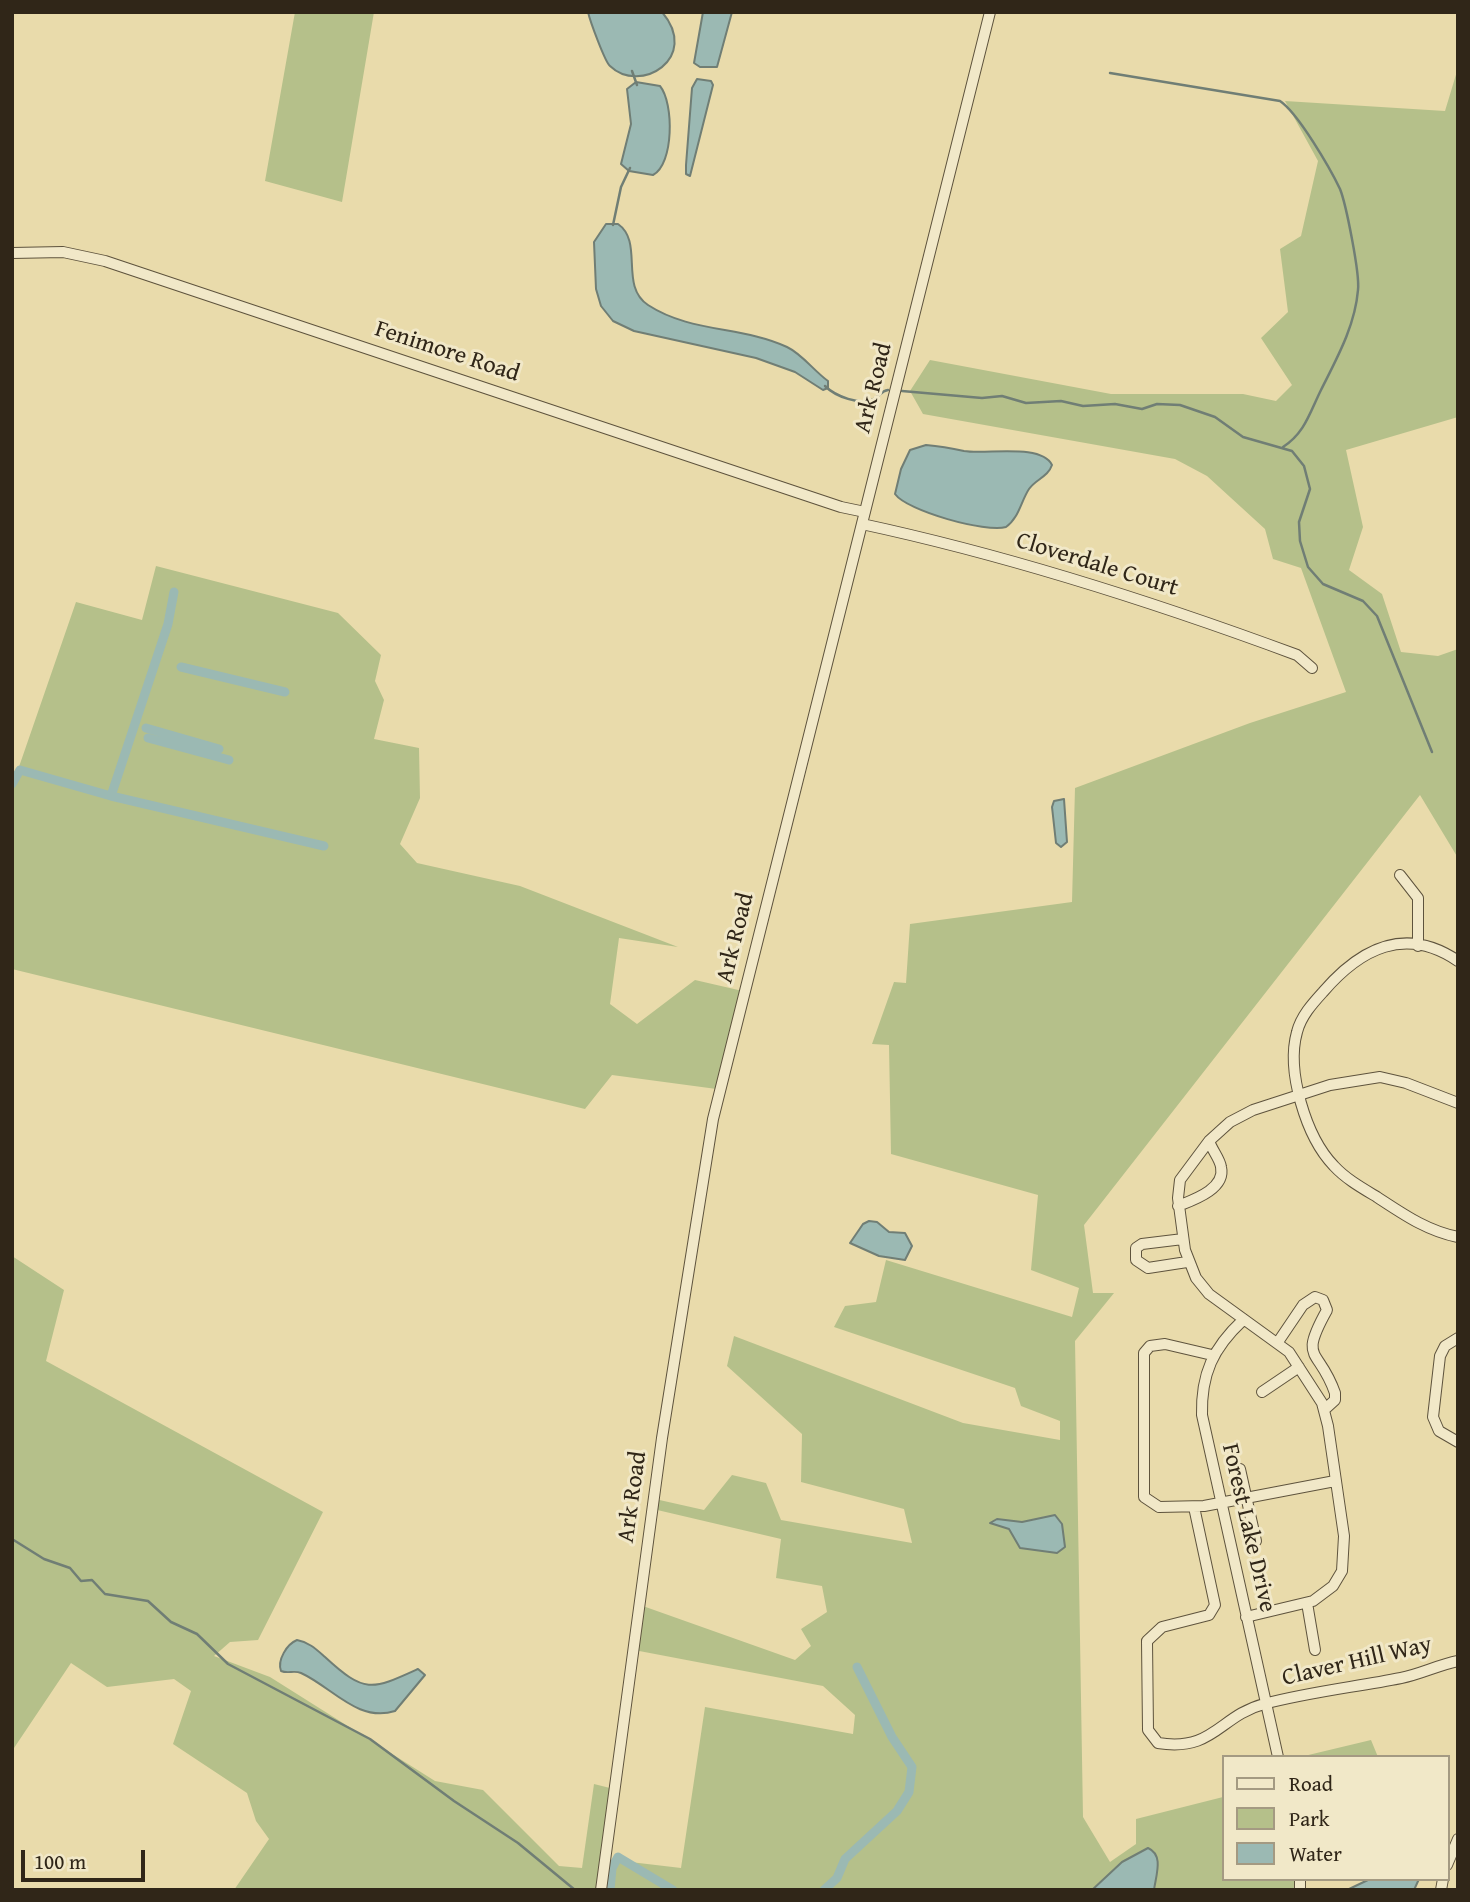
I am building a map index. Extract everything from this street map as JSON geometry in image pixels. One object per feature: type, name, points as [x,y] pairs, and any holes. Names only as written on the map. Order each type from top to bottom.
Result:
[{"type":"street","name":"Ark Road","points":[[601,1890],[702,1169],[990,12]]},
{"type":"street","name":"Fenimore Road","points":[[12,253],[63,252],[105,261],[841,507],[865,512]]},
{"type":"street","name":"Cloverdale Court","points":[[862,524],[951,543],[1116,590],[1297,655],[1312,668]]},
{"type":"street","points":[[1401,875],[1418,898],[1418,946]]},
{"type":"street","points":[[1458,961],[1438,951],[1418,946],[1391,944],[1365,954],[1318,997],[1300,1024],[1293,1063],[1315,1138],[1335,1168],[1415,1222],[1458,1237]]},
{"type":"street","points":[[1247,1617],[1307,1603],[1333,1586],[1344,1563],[1342,1518],[1324,1410],[1299,1367],[1278,1342],[1243,1320],[1202,1287],[1187,1262],[1178,1206],[1180,1180],[1209,1142],[1237,1117],[1336,1083],[1380,1077],[1406,1083],[1458,1103]]},
{"type":"street","points":[[1178,1206],[1204,1196],[1219,1176],[1221,1166],[1209,1142]]},
{"type":"street","points":[[1183,1239],[1142,1244],[1136,1248],[1136,1260],[1148,1268],[1187,1262]]},
{"type":"street","points":[[1278,1342],[1307,1301],[1315,1297],[1324,1300],[1327,1310],[1313,1333],[1311,1345],[1335,1393],[1335,1400],[1324,1410]]},
{"type":"street","name":"Forest Lake Drive","points":[[1243,1320],[1226,1336],[1212,1355],[1204,1379],[1202,1415],[1278,1755]]},
{"type":"street","points":[[1458,1338],[1446,1346],[1440,1356],[1433,1417],[1439,1431],[1458,1442]]},
{"type":"street","points":[[1212,1355],[1160,1344],[1146,1349],[1143,1359],[1143,1497],[1159,1507],[1194,1507],[1335,1481]]},
{"type":"street","points":[[1262,1392],[1299,1367]]},
{"type":"street","points":[[1240,1469],[1256,1541]]},
{"type":"street","name":"Claver Hill Way","points":[[1194,1507],[1215,1605],[1209,1615],[1163,1628],[1147,1641],[1150,1735],[1158,1743],[1194,1743],[1213,1736],[1240,1713],[1265,1703],[1412,1676],[1458,1661]]},
{"type":"street","points":[[1307,1603],[1315,1650]]},
{"type":"street","points":[[1449,1860],[1458,1839]]},
{"type":"green space","points":[[295,12],[374,12],[342,202],[265,181]]},
{"type":"green space","points":[[1458,68],[1458,417],[1346,450],[1363,527],[1349,570],[1382,594],[1401,652],[1438,656],[1458,649],[1458,858],[1420,795],[1084,1225],[1093,1293],[1114,1293],[1075,1341],[1083,1817],[1110,1862],[1136,1844],[1136,1819],[1222,1797],[1222,1881],[1306,1881],[1300,1890],[234,1890],[269,1839],[256,1821],[247,1793],[173,1744],[191,1691],[174,1679],[107,1687],[71,1663],[12,1751],[12,1256],[64,1290],[46,1361],[323,1512],[258,1640],[230,1642],[214,1656],[270,1677],[435,1781],[483,1790],[559,1866],[582,1868],[594,1784],[614,1789],[605,1859],[681,1868],[705,1707],[853,1734],[855,1715],[823,1686],[634,1650],[640,1605],[795,1660],[811,1646],[801,1629],[827,1612],[822,1586],[776,1578],[781,1539],[653,1509],[655,1499],[704,1510],[732,1475],[766,1483],[781,1520],[912,1543],[904,1509],[801,1482],[802,1434],[727,1366],[734,1336],[963,1423],[1060,1440],[1060,1421],[1021,1406],[1015,1388],[834,1327],[845,1306],[876,1302],[886,1260],[1072,1317],[1079,1288],[1031,1270],[1038,1195],[891,1154],[889,1045],[872,1044],[894,982],[906,983],[910,924],[1072,902],[1075,788],[1250,723],[1346,692],[1301,568],[1273,559],[1265,529],[1207,476],[1175,459],[923,414],[910,391],[930,360],[1111,394],[1243,394],[1276,401],[1292,385],[1261,338],[1288,312],[1280,249],[1301,236],[1318,161],[1285,101],[1445,111]]},
{"type":"green space","points":[[156,566],[338,613],[381,655],[375,681],[384,700],[374,739],[419,748],[420,798],[400,844],[417,863],[520,886],[678,947],[619,938],[610,1004],[637,1024],[695,980],[747,992],[724,1090],[612,1075],[585,1109],[12,969],[12,787],[76,602],[142,620]]},
{"type":"green space","points":[[1371,1740],[1377,1755],[1308,1755]]},
{"type":"water","points":[[588,12],[662,12],[672,29],[675,44],[671,57],[662,67],[650,74],[622,74],[608,63]]},
{"type":"water","points":[[703,12],[732,12],[717,67],[700,67],[694,63]]},
{"type":"water","points":[[697,79],[711,81],[713,85],[690,176],[686,174],[686,165],[692,88]]},
{"type":"water","points":[[636,82],[660,86],[668,106],[668,146],[660,169],[653,175],[629,171],[621,164],[631,124],[627,89]]},
{"type":"water","points":[[606,224],[618,224],[626,232],[630,242],[635,287],[639,297],[648,305],[682,320],[770,340],[787,347],[828,381],[828,388],[823,390],[795,372],[756,358],[634,331],[613,321],[601,306],[596,289],[594,242]]},
{"type":"water","points":[[926,445],[973,452],[1025,452],[1046,458],[1052,465],[1029,489],[1017,514],[1006,527],[982,527],[930,513],[902,501],[895,494],[901,469],[910,450]]},
{"type":"water","points":[[1064,799],[1067,842],[1061,847],[1056,843],[1052,807],[1054,801]]},
{"type":"water","points":[[869,1221],[877,1222],[889,1232],[905,1233],[912,1246],[905,1260],[879,1256],[850,1243],[863,1224]]},
{"type":"water","points":[[1055,1515],[1062,1524],[1065,1547],[1057,1553],[1020,1548],[1009,1529],[990,1523],[997,1519],[1022,1522]]},
{"type":"water","points":[[297,1640],[313,1647],[360,1683],[379,1684],[418,1669],[425,1675],[395,1711],[369,1712],[346,1702],[301,1673],[281,1671],[280,1662],[284,1653]]},
{"type":"water","points":[[1148,1848],[1156,1855],[1157,1860],[1154,1890],[1092,1890],[1122,1862]]},
{"type":"water","points":[[1366,1881],[1418,1881],[1414,1890],[1347,1890]]},
{"type":"waterway","points":[[632,71],[637,85]]},
{"type":"waterway","points":[[1110,73],[1280,101],[1304,129],[1340,189],[1357,270],[1356,303],[1344,342],[1310,414],[1302,429],[1283,447]]},
{"type":"waterway","points":[[613,225],[621,187],[630,168]]},
{"type":"waterway","points":[[825,386],[855,401],[868,401],[888,390]]},
{"type":"waterway","points":[[902,391],[982,398],[1002,396],[1026,403],[1061,401],[1083,406],[1115,404],[1142,409],[1157,404],[1180,405],[1215,417],[1243,437],[1292,451],[1304,466],[1310,489],[1299,522],[1300,541],[1308,567],[1323,584],[1363,601],[1377,616],[1432,752]]},
{"type":"waterway","points":[[111,796],[168,624],[174,592]]},
{"type":"waterway","points":[[181,667],[285,692]]},
{"type":"waterway","points":[[146,728],[219,749]]},
{"type":"waterway","points":[[148,738],[229,760]]},
{"type":"waterway","points":[[12,784],[20,770],[111,796],[324,846]]},
{"type":"waterway","points":[[12,1539],[44,1559],[70,1568],[81,1581],[92,1580],[105,1594],[148,1601],[171,1622],[197,1634],[228,1664],[370,1739],[454,1801],[518,1843],[575,1890]]},
{"type":"waterway","points":[[824,1890],[837,1878],[845,1859],[897,1811],[909,1792],[912,1767],[892,1737],[857,1667]]},
{"type":"waterway","points":[[610,1890],[612,1868],[618,1857],[673,1890]]}]
